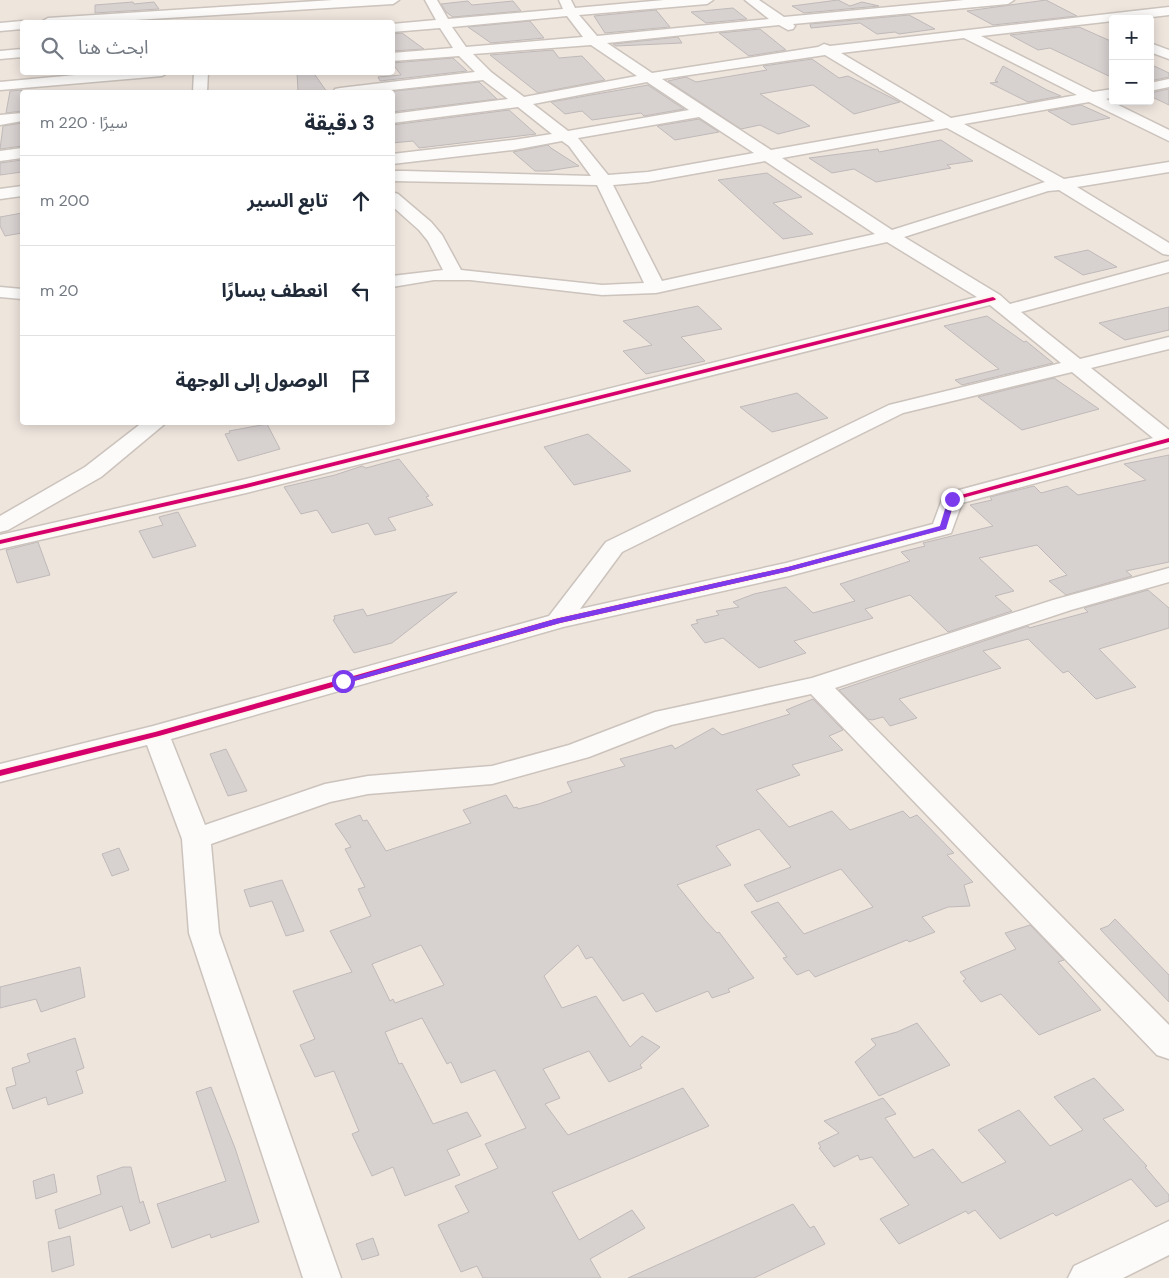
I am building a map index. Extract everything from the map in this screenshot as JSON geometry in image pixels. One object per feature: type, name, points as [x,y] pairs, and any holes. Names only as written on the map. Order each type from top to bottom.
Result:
[{"type":"street","points":[[87,20],[198,11],[309,7],[393,0]]},
{"type":"street","points":[[431,0],[462,51],[486,75],[574,144],[603,180],[656,288]]},
{"type":"street","points":[[395,28],[568,6],[707,0]]},
{"type":"street","points":[[750,0],[782,22],[948,122],[1061,184],[1169,250]]},
{"type":"street","points":[[896,0],[1169,136]]},
{"type":"street","points":[[395,57],[1008,0]]},
{"type":"street","points":[[1139,0],[1167,12]]},
{"type":"street","points":[[568,6],[583,31],[592,40],[890,236],[1000,305],[1169,440]]},
{"type":"street","points":[[62,7],[62,20]]},
{"type":"street","points":[[395,119],[520,102],[650,77],[828,50],[1167,12]]},
{"type":"street","points":[[1086,20],[1109,29]]},
{"type":"street","points":[[0,27],[20,25]]},
{"type":"street","points":[[1154,49],[1169,55]]},
{"type":"street","points":[[0,55],[20,53]]},
{"type":"street","points":[[0,86],[131,75]]},
{"type":"street","points":[[200,90],[201,75]]},
{"type":"street","points":[[338,88],[486,75]]},
{"type":"street","points":[[1154,86],[1169,83]]},
{"type":"street","points":[[395,176],[420,174],[487,179],[603,180],[648,177],[1109,94]]},
{"type":"street","points":[[395,159],[464,152],[702,112]]},
{"type":"street","points":[[0,120],[20,117]]},
{"type":"street","points":[[0,156],[20,153]]},
{"type":"street","points":[[395,281],[415,277],[454,274],[602,290],[656,288],[890,236],[1027,192],[1061,184],[1169,167]]},
{"type":"street","points":[[0,194],[20,191]]},
{"type":"street","points":[[395,200],[425,226],[436,239],[454,274]]},
{"type":"street","points":[[0,542],[246,486],[1169,266]]},
{"type":"street","points":[[0,292],[20,294]]},
{"type":"street","points":[[558,621],[614,548],[896,409],[1169,343]]},
{"type":"street","points":[[0,526],[93,472],[153,425]]},
{"type":"street","points":[[0,773],[156,734],[558,621],[789,569],[944,528],[952,499],[1169,440]]},
{"type":"street","points":[[196,839],[325,793],[368,786],[492,775],[579,751],[664,718],[817,685],[1062,605],[1169,575]]},
{"type":"street","points":[[817,685],[1169,1046]]},
{"type":"street","points":[[156,734],[196,839],[204,933],[322,1278]]},
{"type":"street","points":[[1087,1278],[1169,1237]]},
{"type":"building","points":[[838,0],[850,6],[862,2],[879,6],[804,13],[792,6]]},
{"type":"building","points":[[1046,0],[1077,16],[993,25],[967,11]]},
{"type":"building","points":[[468,1],[472,5],[513,1],[521,11],[453,17],[446,12],[441,4]]},
{"type":"building","points":[[133,2],[134,4],[154,2],[159,9],[95,13],[95,5]]},
{"type":"building","points":[[733,8],[747,19],[706,23],[691,12]]},
{"type":"building","points":[[656,10],[670,27],[605,33],[594,16]]},
{"type":"building","points":[[909,15],[935,29],[899,34],[895,32],[877,34],[860,23],[811,28],[810,24]]},
{"type":"building","points":[[530,21],[544,38],[491,43],[468,27]]},
{"type":"building","points":[[1079,27],[1109,40],[1109,76],[1050,48],[1038,50],[1010,35]]},
{"type":"building","points":[[760,29],[786,50],[749,56],[719,33]]},
{"type":"building","points":[[402,33],[424,49],[395,51],[395,34]]},
{"type":"building","points":[[678,37],[682,43],[616,46],[613,44]]},
{"type":"building","points":[[553,50],[559,58],[582,56],[605,80],[538,93],[490,55]]},
{"type":"building","points":[[453,58],[467,71],[380,81],[378,77],[401,75],[395,67],[395,63]]},
{"type":"building","points":[[812,59],[839,78],[848,76],[900,102],[854,114],[813,85],[760,94],[810,126],[778,134],[760,125],[741,129],[668,81],[686,77],[696,82],[767,70],[763,66]]},
{"type":"building","points":[[1003,66],[1061,96],[1028,102],[990,83],[998,82],[995,81]]},
{"type":"building","points":[[1154,66],[1169,73],[1169,77],[1154,80]]},
{"type":"building","points":[[297,75],[315,75],[326,90],[298,90]]},
{"type":"building","points":[[479,82],[497,99],[395,112],[395,91]]},
{"type":"building","points":[[648,85],[684,109],[644,116],[641,113],[592,120],[582,111],[565,114],[551,102]]},
{"type":"building","points":[[1169,89],[1169,105],[1154,98],[1154,92]]},
{"type":"building","points":[[20,90],[20,111],[6,113],[10,91]]},
{"type":"building","points":[[1081,105],[1110,118],[1072,125],[1048,111]]},
{"type":"building","points":[[509,110],[536,134],[419,148],[413,141],[395,143],[395,125]]},
{"type":"building","points":[[699,119],[719,132],[675,140],[657,126]]},
{"type":"building","points":[[20,123],[20,146],[0,149],[3,126]]},
{"type":"building","points":[[941,140],[973,161],[947,165],[951,168],[876,182],[854,169],[832,173],[809,158],[878,149],[879,152]]},
{"type":"building","points":[[548,145],[579,166],[535,171],[513,152]]},
{"type":"building","points":[[20,160],[20,172],[0,175],[0,163]]},
{"type":"building","points":[[767,173],[802,197],[773,203],[813,234],[783,239],[718,180]]},
{"type":"building","points":[[20,213],[20,233],[5,236],[0,226],[0,217]]},
{"type":"building","points":[[1088,250],[1117,267],[1083,275],[1054,257]]},
{"type":"building","points":[[698,306],[722,329],[681,337],[705,361],[646,374],[623,351],[652,345],[623,321]]},
{"type":"building","points":[[1169,307],[1169,330],[1125,340],[1099,323]]},
{"type":"building","points":[[987,316],[1024,342],[1026,341],[1053,363],[962,385],[955,380],[999,369],[944,326]]},
{"type":"building","points":[[1054,378],[1099,409],[1022,430],[978,397]]},
{"type":"building","points":[[797,393],[828,418],[772,432],[740,407]]},
{"type":"building","points":[[268,425],[280,449],[238,461],[225,434],[230,433],[229,431]]},
{"type":"building","points":[[588,434],[631,471],[574,485],[544,447]]},
{"type":"building","points":[[1169,455],[1169,562],[1126,571],[1132,576],[1066,595],[1049,581],[1067,575],[1037,545],[979,558],[1014,591],[995,596],[1012,611],[948,632],[910,595],[865,609],[873,618],[794,641],[806,653],[759,668],[723,638],[705,643],[691,625],[698,623],[696,620],[719,615],[716,611],[739,607],[733,602],[754,594],[786,587],[813,613],[855,601],[840,584],[910,561],[901,552],[925,546],[923,543],[993,526],[970,505],[992,500],[990,497],[1034,486],[1041,493],[1067,486],[1078,495],[1146,480],[1124,464]]},
{"type":"building","points":[[399,459],[429,496],[426,497],[433,505],[388,518],[396,530],[375,535],[368,523],[332,533],[317,510],[301,514],[284,487],[335,475],[362,466],[366,468]]},
{"type":"building","points":[[178,512],[196,546],[153,558],[139,531],[163,525],[159,517]]},
{"type":"building","points":[[38,542],[50,575],[17,583],[6,550]]},
{"type":"building","points":[[1148,590],[1169,608],[1169,628],[1099,649],[1136,687],[1096,699],[1068,671],[1063,673],[1028,639],[983,651],[1001,668],[899,699],[917,718],[890,726],[883,717],[872,720],[868,719],[839,690],[1028,626],[1029,628],[1088,612],[1084,608]]},
{"type":"building","points":[[457,592],[392,643],[354,653],[333,620],[335,619],[334,616],[363,609],[367,616]]},
{"type":"building","points":[[813,699],[843,730],[829,736],[843,750],[792,765],[800,775],[756,790],[789,827],[832,811],[850,830],[903,811],[910,818],[917,815],[954,853],[947,855],[973,882],[964,885],[970,906],[948,907],[922,917],[935,932],[909,942],[907,940],[815,977],[809,970],[797,975],[783,958],[787,957],[751,912],[778,902],[804,934],[873,907],[841,869],[757,902],[744,885],[791,867],[759,829],[716,846],[731,865],[677,885],[705,920],[717,933],[719,932],[754,978],[728,989],[730,992],[712,998],[708,991],[656,1012],[643,993],[623,1001],[592,957],[586,959],[578,945],[544,976],[562,1008],[596,996],[630,1047],[642,1036],[660,1047],[640,1065],[642,1068],[609,1082],[589,1051],[543,1069],[560,1098],[545,1104],[568,1135],[683,1088],[709,1126],[552,1192],[579,1240],[632,1210],[645,1228],[590,1259],[601,1278],[483,1278],[477,1266],[461,1272],[438,1225],[469,1212],[455,1186],[498,1168],[485,1144],[526,1128],[495,1070],[461,1083],[451,1062],[447,1064],[422,1018],[385,1032],[399,1064],[402,1063],[433,1124],[467,1112],[481,1136],[447,1150],[460,1175],[405,1196],[393,1167],[372,1176],[352,1134],[359,1131],[334,1071],[315,1077],[300,1045],[315,1039],[293,991],[352,972],[330,931],[371,916],[358,889],[365,887],[345,849],[351,847],[335,824],[360,815],[363,821],[367,820],[386,851],[471,823],[463,810],[506,795],[514,808],[517,807],[518,809],[539,804],[572,792],[567,782],[625,766],[620,759],[672,745],[675,749],[713,728],[722,735],[790,714],[786,710]],"holes":[[[421,945],[444,985],[395,1003],[393,999],[390,1001],[372,964]]]},
{"type":"building","points":[[226,749],[247,791],[228,796],[210,754]]},
{"type":"building","points":[[119,848],[129,870],[112,876],[102,854]]},
{"type":"building","points":[[282,880],[304,931],[286,936],[272,901],[250,907],[244,890]]},
{"type":"building","points":[[1115,919],[1169,975],[1169,1002],[1100,929],[1108,926]]},
{"type":"building","points":[[1030,925],[1064,960],[1058,962],[1101,1010],[1039,1035],[1001,994],[981,1002],[963,981],[966,979],[960,972],[1016,949],[1005,933]]},
{"type":"building","points":[[80,967],[85,997],[41,1012],[36,999],[0,1008],[0,987]]},
{"type":"building","points":[[917,1023],[950,1065],[879,1096],[855,1062],[876,1045],[871,1039],[897,1032]]},
{"type":"building","points":[[75,1038],[84,1068],[76,1071],[83,1093],[48,1105],[46,1097],[13,1109],[6,1088],[16,1085],[12,1068],[30,1062],[27,1054]]},
{"type":"building","points":[[1094,1078],[1124,1110],[1103,1119],[1147,1166],[1145,1167],[1169,1195],[1169,1201],[1156,1207],[1131,1179],[1056,1216],[1053,1213],[1000,1239],[975,1210],[968,1214],[966,1211],[899,1244],[880,1219],[909,1205],[872,1157],[860,1160],[858,1155],[834,1167],[819,1148],[821,1147],[818,1143],[839,1133],[824,1121],[883,1098],[896,1114],[885,1118],[914,1158],[933,1149],[962,1183],[1006,1162],[978,1130],[1019,1110],[1050,1146],[1083,1130],[1054,1097]]},
{"type":"building","points":[[211,1087],[235,1148],[259,1222],[211,1238],[210,1234],[172,1248],[157,1204],[226,1181],[196,1092]]},
{"type":"building","points":[[123,1167],[131,1167],[140,1203],[143,1201],[150,1223],[130,1231],[122,1206],[59,1229],[55,1210],[101,1194],[97,1176]]},
{"type":"building","points":[[54,1174],[57,1192],[36,1199],[33,1181]]},
{"type":"building","points":[[793,1204],[810,1228],[814,1226],[825,1244],[754,1278],[628,1278]]},
{"type":"building","points":[[70,1236],[74,1265],[52,1272],[48,1242]]},
{"type":"building","points":[[373,1238],[379,1255],[362,1260],[356,1244]]},
{"type":"cycle path","points":[[0,542],[246,486],[993,299]]},
{"type":"cycle path","points":[[0,773],[156,734],[558,621],[789,569],[943,528],[952,499],[1169,440]]},
{"type":"route","points":[[343,681],[558,621],[789,569],[944,528],[952,499]]}]
